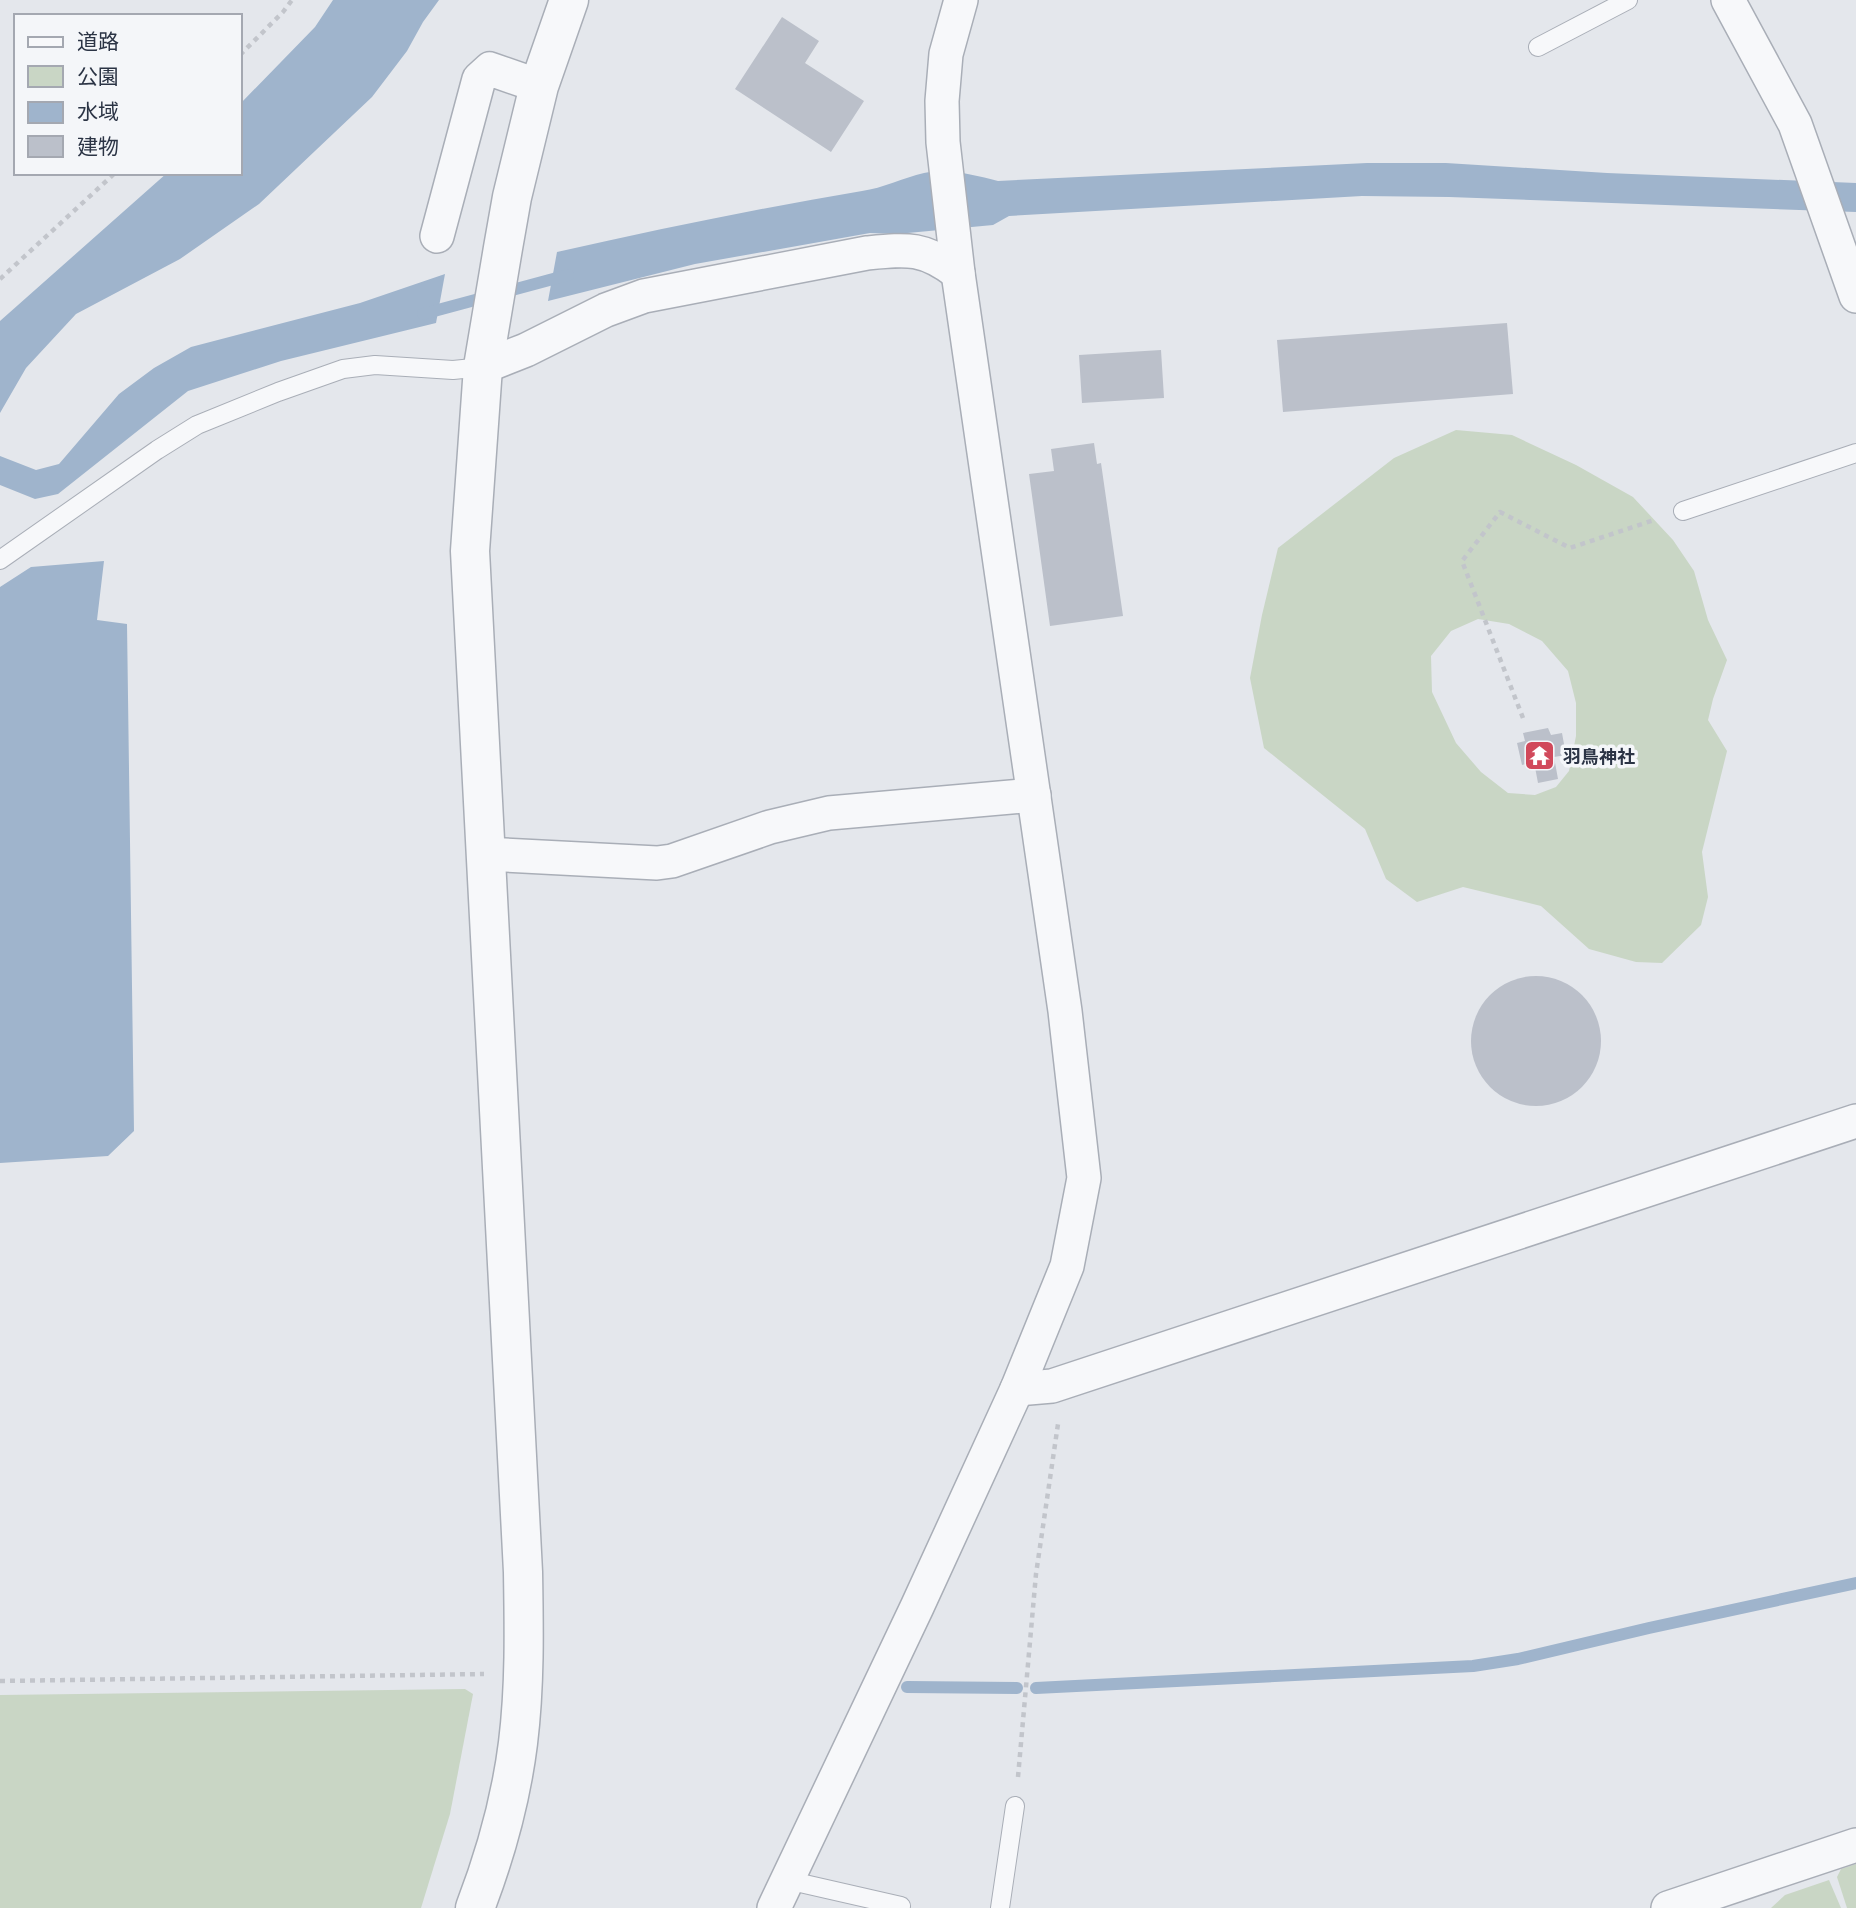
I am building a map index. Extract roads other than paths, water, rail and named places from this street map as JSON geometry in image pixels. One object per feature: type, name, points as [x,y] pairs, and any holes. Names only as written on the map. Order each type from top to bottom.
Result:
[{"type":"street","points":[[475,1908],[508,1801],[518,1743],[524,1674],[523,1572],[470,551],[483,368],[512,197],[539,86],[569,0]]},
{"type":"street","points":[[781,1894],[1017,1390],[1067,1266],[1084,1178],[1065,1011],[958,273],[943,142],[942,101],[946,54],[961,0]]},
{"type":"street","points":[[1728,0],[1795,124],[1856,296]]},
{"type":"street","points":[[437,236],[479,79],[491,68],[539,86]]},
{"type":"street","points":[[483,368],[606,310],[644,296],[894,250],[927,253],[958,273]]},
{"type":"street","points":[[485,854],[657,863],[770,827],[829,813],[1034,795]]},
{"type":"street","points":[[1017,1390],[1052,1386],[1856,1121]]},
{"type":"street","points":[[1668,1908],[1757,1894],[1856,1846]]},
{"type":"lane","points":[[1538,47],[1628,0]]},
{"type":"lane","points":[[0,560],[197,425],[278,392],[343,369],[375,365],[453,370],[483,368]]},
{"type":"lane","points":[[1683,511],[1856,453]]},
{"type":"lane","points":[[1000,1908],[1015,1806]]},
{"type":"lane","points":[[781,1894],[901,1906]]},
{"type":"water","points":[[333,0],[439,0],[407,51],[372,97],[259,204],[180,259],[76,314],[26,368],[0,413],[0,321],[165,175],[242,175],[242,102],[315,27]]},
{"type":"water","points":[[1367,163],[1446,163],[1607,173],[1856,183],[1856,212],[1362,196],[1009,216],[993,225],[897,234],[870,233],[695,264],[548,301],[557,252],[710,219],[870,190],[924,173],[951,172],[998,181]]},
{"type":"water","points":[[445,274],[436,323],[281,361],[188,391],[58,494],[35,499],[0,485],[0,456],[36,470],[59,464],[119,394],[154,368],[191,347],[360,303]]},
{"type":"water","points":[[104,561],[97,620],[127,624],[134,1131],[108,1156],[0,1163],[0,587],[31,567]]},
{"type":"waterway","points":[[423,314],[568,275]]},
{"type":"waterway","points":[[1036,1688],[1473,1666],[1518,1659],[1856,1583]]},
{"type":"waterway","points":[[907,1687],[1017,1688]]},
{"type":"place","name":"羽鳥神社","points":[[1540,756]]}]
